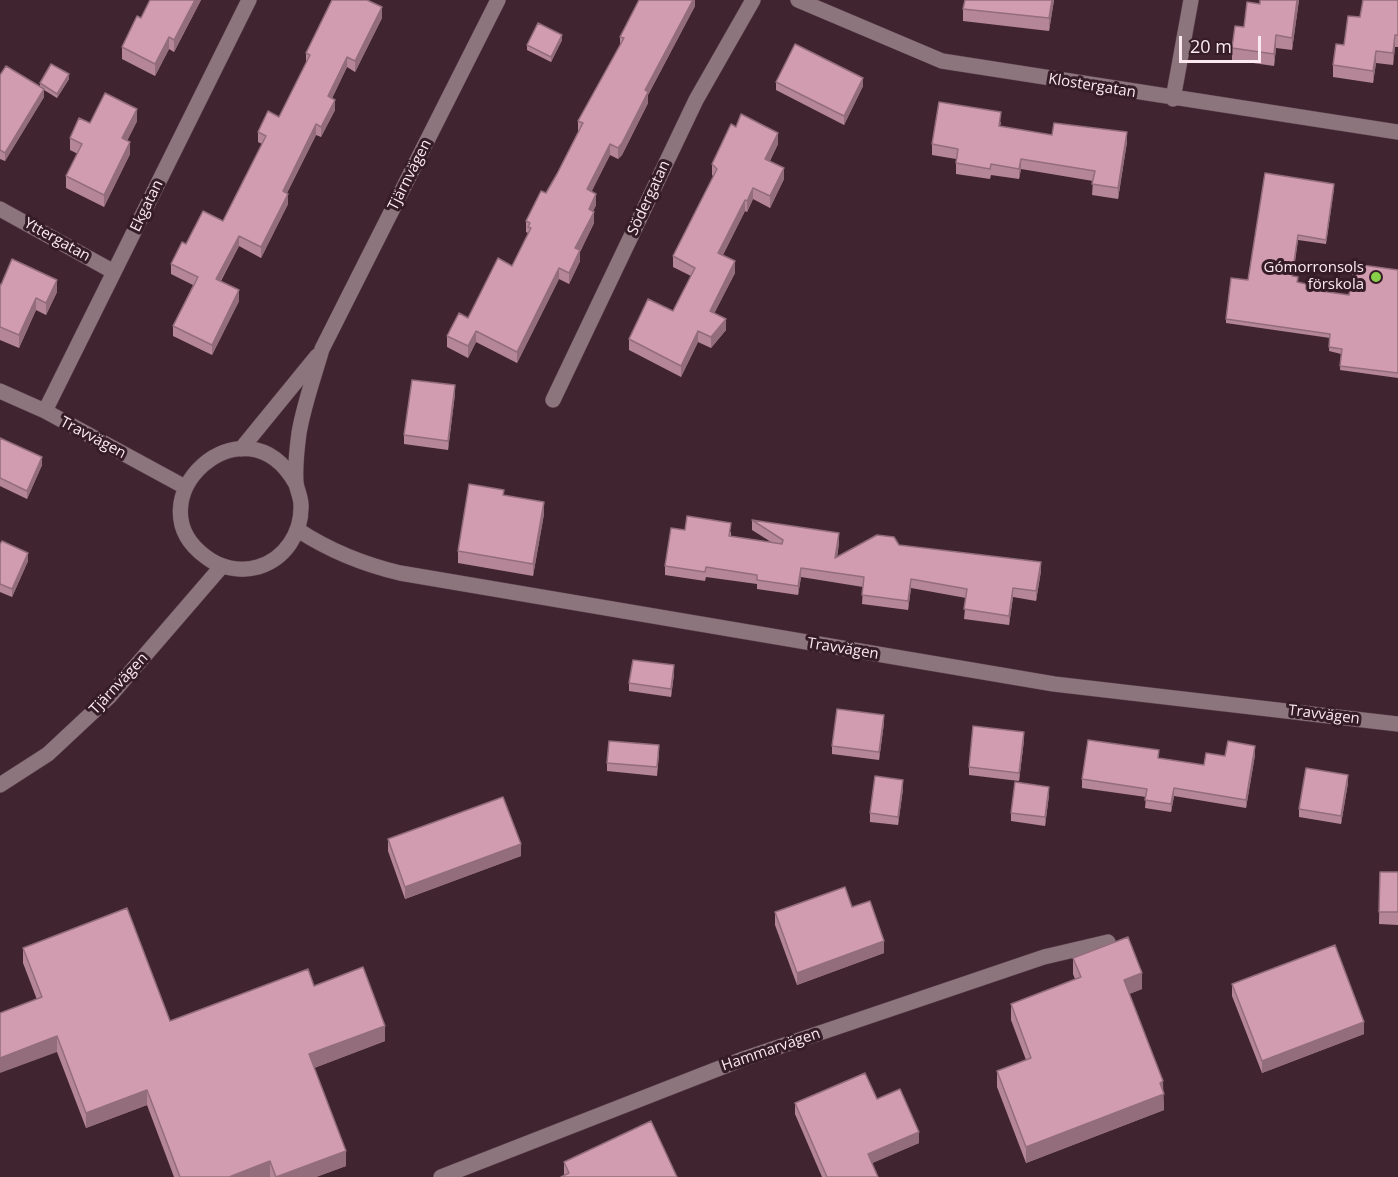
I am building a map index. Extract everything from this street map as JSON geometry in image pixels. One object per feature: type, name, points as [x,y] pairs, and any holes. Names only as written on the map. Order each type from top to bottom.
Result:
[{"type":"street","name":"Ekgatan","points":[[45,411],[249,0]]},
{"type":"street","name":"Tjärnvägen","points":[[296,484],[299,435],[322,349],[498,0]]},
{"type":"street","name":"Södergatan","points":[[554,400],[696,100],[753,0]]},
{"type":"street","name":"Klostergatan","points":[[798,0],[942,61],[1173,99],[1398,132]]},
{"type":"street","points":[[1173,99],[1191,0]]},
{"type":"street","name":"Yttergatan","points":[[0,209],[114,272]]},
{"type":"street","name":"Tjärnvägen","points":[[241,449],[322,349]]},
{"type":"street","name":"Travvägen","points":[[0,391],[45,411],[185,487]]},
{"type":"street","points":[[241,449],[254,450],[273,458],[283,466],[296,484],[301,503],[298,530],[287,549],[270,562],[243,569],[222,566],[200,553],[188,537],[182,518],[185,487],[204,462],[220,453],[241,449]]},
{"type":"street","name":"Travvägen","points":[[298,530],[323,546],[367,565],[411,575],[1054,684],[1398,724]]},
{"type":"street","name":"Tjärnvägen","points":[[0,785],[48,754],[109,697],[222,566]]},
{"type":"street","name":"Hammarvägen","points":[[441,1177],[743,1059],[1044,957],[1108,942]]},
{"type":"building","points":[[150,0],[195,0],[174,40],[169,37],[155,64],[122,47],[137,16],[141,18]]},
{"type":"building","points":[[332,0],[367,0],[382,7],[355,61],[347,57],[328,96],[335,100],[321,127],[316,124],[283,191],[288,194],[261,247],[239,236],[216,279],[239,290],[212,345],[173,326],[198,277],[171,264],[182,242],[186,244],[203,211],[223,221],[266,136],[258,132],[268,111],[279,117],[310,55],[306,53]]},
{"type":"building","points":[[639,0],[693,0],[645,90],[648,92],[622,143],[618,148],[610,144],[587,189],[596,194],[589,209],[594,212],[575,248],[580,250],[569,273],[559,268],[517,352],[476,331],[468,346],[447,336],[459,313],[468,318],[498,258],[512,266],[531,228],[528,227],[530,223],[526,221],[541,191],[546,193],[557,174],[583,123],[578,121],[624,38],[620,37]]},
{"type":"building","points":[[965,0],[1052,0],[1049,18],[963,9]]},
{"type":"building","points":[[1260,0],[1297,0],[1292,38],[1276,35],[1274,54],[1232,48],[1235,26],[1244,27],[1247,2],[1260,4]]},
{"type":"building","points":[[1363,0],[1398,0],[1398,35],[1395,35],[1393,53],[1376,51],[1373,71],[1333,65],[1336,44],[1344,45],[1348,16],[1360,17]]},
{"type":"building","points":[[538,23],[562,35],[551,57],[527,45]]},
{"type":"building","points":[[795,44],[863,78],[844,116],[776,82]]},
{"type":"building","points":[[51,64],[69,74],[57,94],[40,83]]},
{"type":"building","points":[[6,66],[44,89],[5,153],[0,150],[0,75]]},
{"type":"building","points":[[105,93],[137,109],[122,138],[130,142],[104,195],[66,176],[82,144],[70,138],[79,118],[90,123]]},
{"type":"building","points":[[939,102],[1001,112],[999,126],[1052,135],[1054,123],[1127,132],[1118,188],[1092,184],[1095,171],[1021,159],[1019,169],[991,164],[990,169],[956,163],[958,149],[932,144]]},
{"type":"building","points":[[741,114],[778,133],[765,159],[784,168],[770,196],[753,188],[747,201],[745,200],[718,253],[735,261],[710,311],[726,319],[711,337],[698,331],[681,366],[629,339],[648,299],[673,311],[695,268],[673,256],[717,169],[712,164],[731,124],[736,127]]},
{"type":"building","name":"Gómorronsols förskola","points":[[1265,173],[1334,184],[1326,240],[1298,235],[1292,276],[1298,277],[1297,282],[1306,284],[1306,289],[1349,295],[1355,264],[1398,270],[1398,373],[1340,366],[1342,349],[1329,347],[1330,334],[1226,319],[1231,278],[1248,280]]},
{"type":"building","points":[[12,259],[57,280],[46,303],[36,298],[19,335],[0,327],[0,284]]},
{"type":"building","points":[[412,380],[455,385],[448,441],[404,435]]},
{"type":"building","points":[[0,438],[42,457],[27,491],[0,478]]},
{"type":"building","points":[[469,484],[504,490],[503,495],[544,502],[533,564],[458,551]]},
{"type":"building","points":[[687,516],[731,523],[729,536],[782,544],[783,540],[752,520],[839,533],[835,558],[877,535],[894,537],[899,545],[1041,562],[1036,591],[1013,588],[1009,616],[964,609],[967,589],[911,579],[908,601],[862,595],[864,577],[801,568],[798,586],[757,580],[757,575],[706,567],[705,572],[665,566],[671,528],[685,530]]},
{"type":"building","points":[[2,541],[28,553],[12,589],[0,584],[0,544]]},
{"type":"building","points":[[633,660],[674,665],[671,689],[629,683]]},
{"type":"building","points":[[837,709],[884,715],[879,752],[832,746]]},
{"type":"building","points":[[973,726],[1024,732],[1019,773],[969,767]]},
{"type":"building","points":[[1088,740],[1159,750],[1158,758],[1204,765],[1206,753],[1225,756],[1228,741],[1255,746],[1246,800],[1174,788],[1171,804],[1145,800],[1147,789],[1082,779]]},
{"type":"building","points":[[609,741],[659,745],[657,767],[607,763]]},
{"type":"building","points":[[1306,768],[1348,775],[1341,816],[1299,809]]},
{"type":"building","points":[[875,776],[903,780],[898,817],[870,813]]},
{"type":"building","points":[[1015,782],[1049,787],[1045,817],[1011,813]]},
{"type":"building","points":[[503,797],[521,844],[405,887],[388,839]]},
{"type":"building","points":[[1380,872],[1398,872],[1398,912],[1379,912]]},
{"type":"building","points":[[845,887],[852,907],[870,901],[884,941],[797,973],[775,912]]},
{"type":"building","points":[[127,908],[170,1021],[308,969],[314,986],[363,967],[385,1026],[309,1054],[346,1151],[276,1177],[270,1161],[229,1177],[180,1177],[147,1090],[86,1113],[57,1036],[0,1058],[0,1013],[42,997],[23,948]]},
{"type":"building","points":[[1128,937],[1142,973],[1124,980],[1163,1081],[1160,1083],[1164,1094],[1026,1147],[997,1071],[1031,1058],[1011,1004],[1081,977],[1073,958]]},
{"type":"building","points":[[1335,945],[1364,1022],[1262,1061],[1232,984]]},
{"type":"building","points":[[865,1073],[877,1099],[900,1089],[919,1132],[868,1154],[878,1177],[827,1177],[795,1103]]},
{"type":"building","points":[[651,1121],[677,1177],[561,1177],[569,1173],[564,1162]]},
{"type":"place","name":"Gómorronsols förskola","points":[[1376,277]]}]
